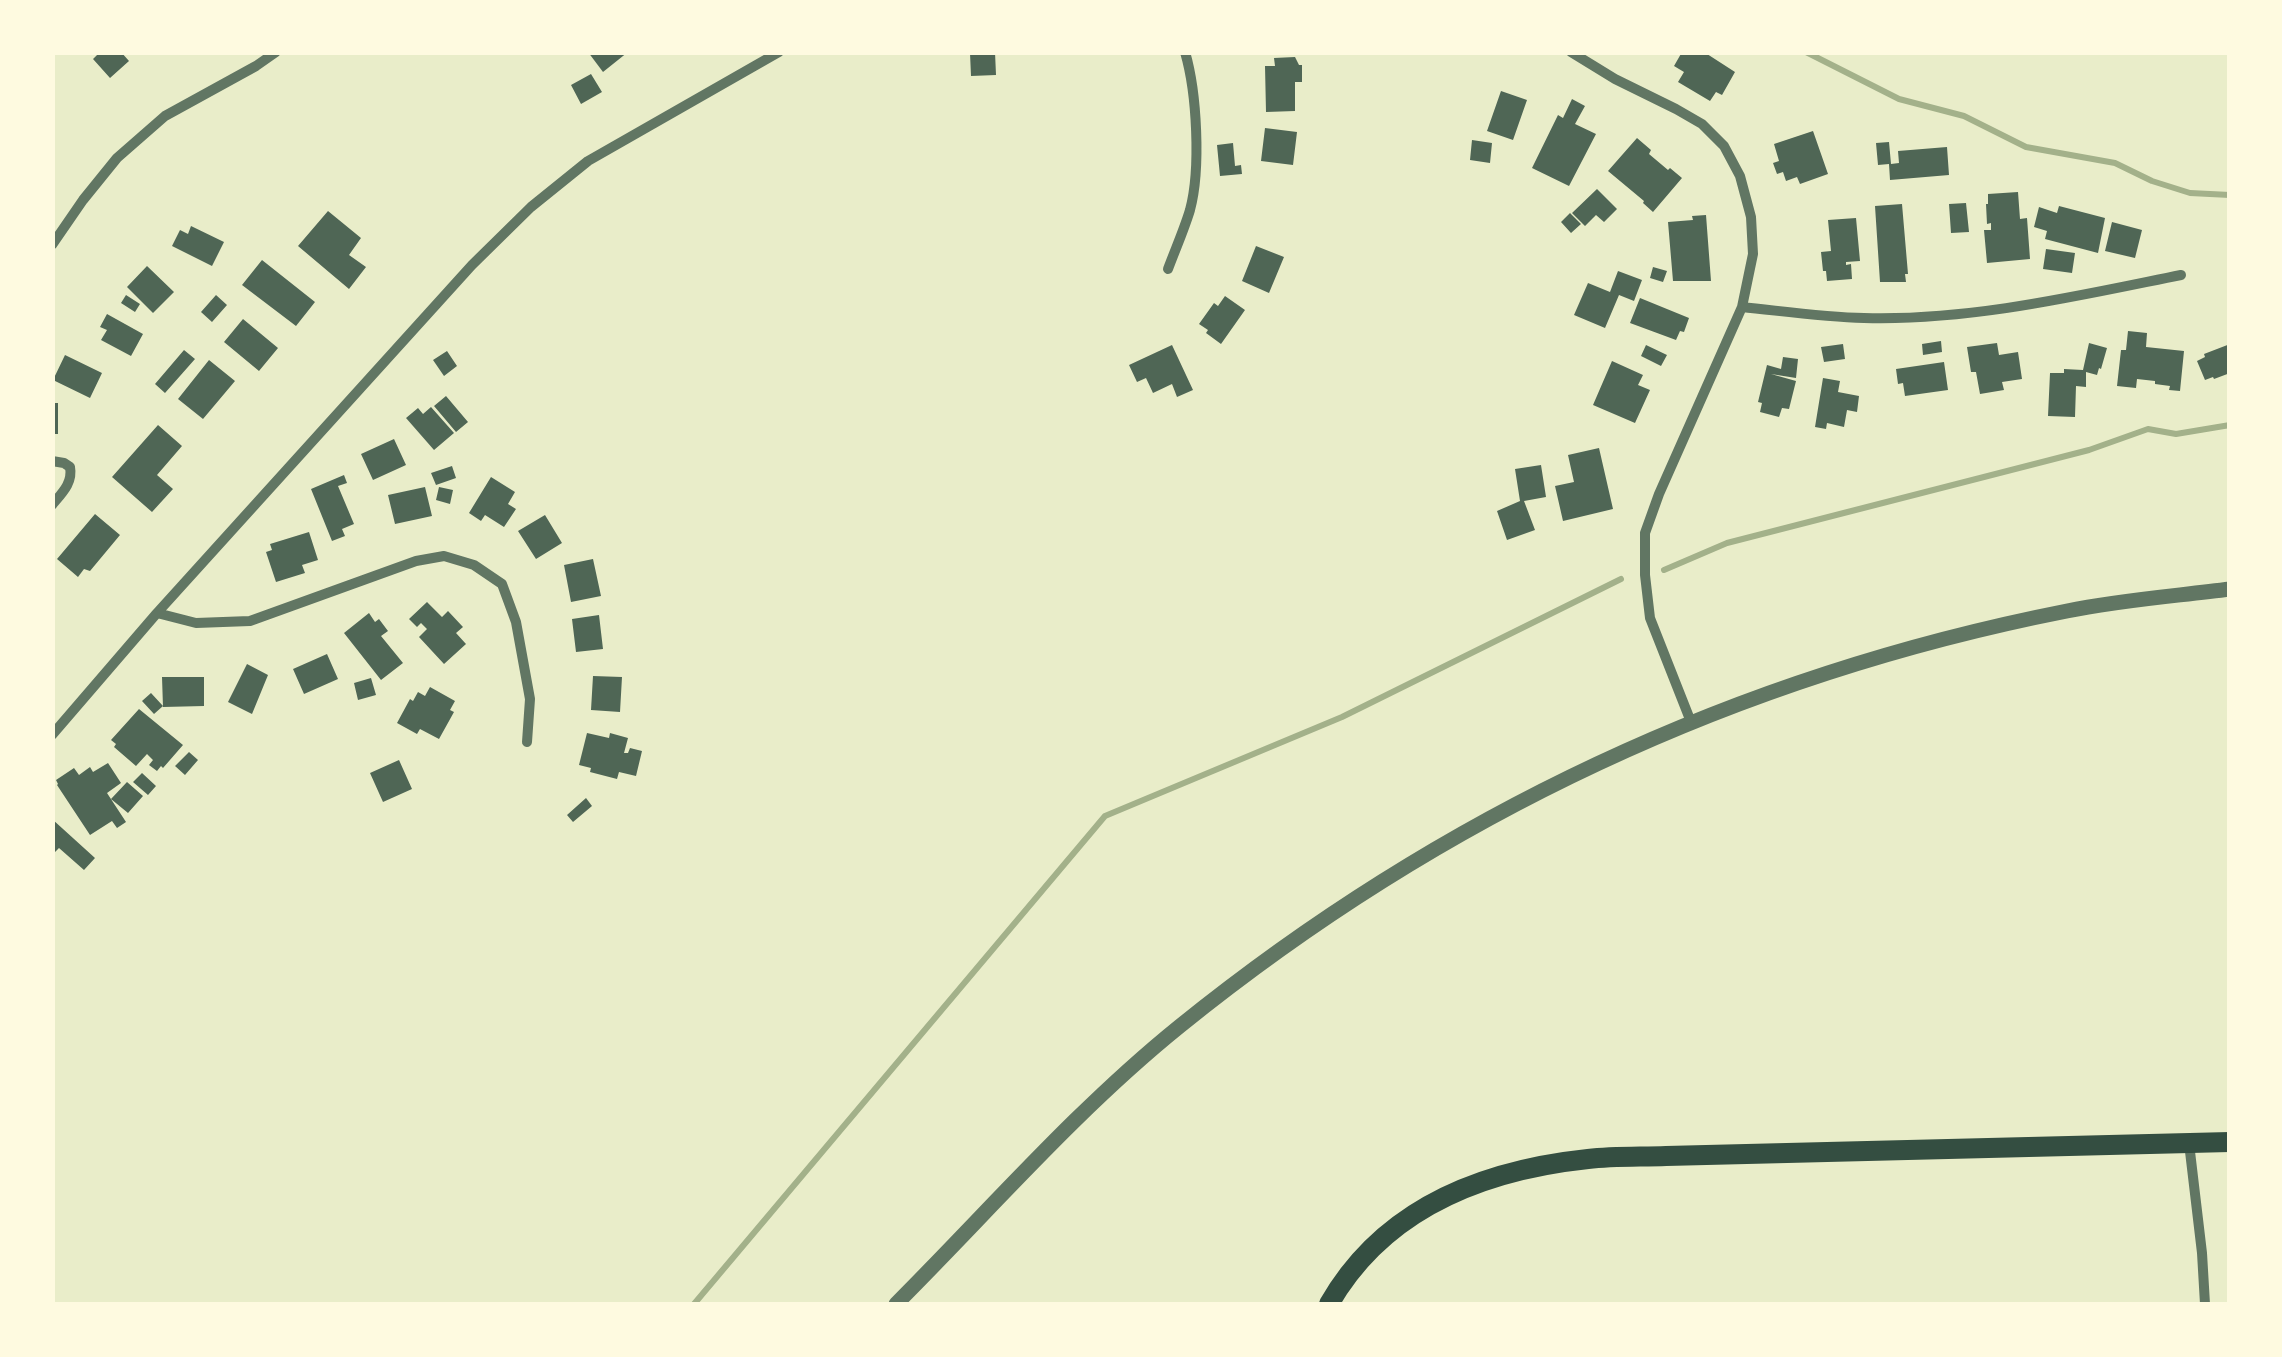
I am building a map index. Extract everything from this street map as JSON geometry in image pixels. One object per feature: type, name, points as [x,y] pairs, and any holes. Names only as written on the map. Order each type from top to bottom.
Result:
[{"type":"highway","points":[[1329,1304],[1379,1240],[1416,1211],[1490,1179],[1548,1165],[1590,1158],[2230,1142]]},
{"type":"street","points":[[52,246],[117,158],[164,116],[276,52]]},
{"type":"street","points":[[52,735],[472,266],[531,206],[588,161],[779,52]]},
{"type":"street","points":[[1168,270],[1191,206],[1194,172],[1192,76],[1186,52]]},
{"type":"street","points":[[1571,52],[1702,124],[1724,146],[1740,176],[1751,216],[1753,254],[1742,307],[1658,494],[1645,533],[1644,574],[1650,618],[1691,722]]},
{"type":"street","points":[[1742,307],[1863,318],[1930,316],[2050,301],[2181,274]]},
{"type":"street","points":[[52,461],[70,467],[71,474],[52,505]]},
{"type":"street","points":[[158,613],[196,624],[250,621],[416,560],[444,556],[474,565],[502,584],[516,622],[530,700],[527,742]]},
{"type":"street","points":[[896,1304],[1068,1128],[1179,1026],[1274,954],[1478,823],[1582,770],[1691,722],[1883,654],[2070,610],[2230,589]]},
{"type":"street","points":[[2189,1142],[2205,1304]]},
{"type":"building","points":[[100,52],[121,52],[129,61],[110,78],[93,59]]},
{"type":"building","points":[[588,52],[628,52],[603,72]]},
{"type":"building","points":[[995,52],[996,75],[971,76],[970,53]]},
{"type":"building","points":[[1682,52],[1704,52],[1735,72],[1722,95],[1716,92],[1710,101],[1678,82],[1684,72],[1674,66]]},
{"type":"building","points":[[1295,57],[1302,65],[1302,82],[1295,82],[1295,111],[1266,112],[1265,66],[1275,66],[1274,58]]},
{"type":"building","points":[[591,74],[602,92],[581,104],[571,85]]},
{"type":"building","points":[[1501,91],[1527,100],[1513,140],[1487,131]]},
{"type":"building","points":[[1572,99],[1585,106],[1575,124],[1596,134],[1569,186],[1532,168],[1558,115],[1563,118]]},
{"type":"building","points":[[1265,128],[1297,132],[1293,165],[1261,161]]},
{"type":"building","points":[[1813,131],[1828,174],[1800,184],[1797,177],[1786,181],[1783,172],[1777,174],[1773,163],[1779,161],[1774,144]]},
{"type":"building","points":[[1637,138],[1651,150],[1649,154],[1682,178],[1653,212],[1608,171]]},
{"type":"building","points":[[1472,140],[1492,143],[1490,163],[1470,160]]},
{"type":"building","points":[[1889,142],[1891,164],[1899,163],[1898,151],[1947,147],[1949,175],[1890,180],[1889,164],[1878,165],[1876,143]]},
{"type":"building","points":[[1233,143],[1235,166],[1241,165],[1242,174],[1220,176],[1217,145]]},
{"type":"building","points":[[1597,189],[1617,209],[1604,222],[1596,215],[1585,226],[1572,213]]},
{"type":"building","points":[[2018,192],[2020,219],[2027,218],[2030,259],[1987,263],[1984,230],[1991,230],[1991,223],[1987,224],[1988,194]]},
{"type":"building","points":[[1966,203],[1969,232],[1951,233],[1949,204]]},
{"type":"building","points":[[1902,204],[1906,282],[1880,282],[1875,206]]},
{"type":"building","points":[[2059,206],[2105,218],[2098,253],[2045,239],[2047,231],[2034,227],[2039,207],[2057,213]]},
{"type":"building","points":[[328,211],[361,238],[349,255],[366,267],[349,289],[298,246]]},
{"type":"building","points":[[1570,213],[1581,224],[1571,233],[1561,222]]},
{"type":"building","points":[[1706,215],[1711,281],[1673,281],[1668,222]]},
{"type":"building","points":[[1856,218],[1860,261],[1846,262],[1851,264],[1852,279],[1827,281],[1821,252],[1831,251],[1828,220]]},
{"type":"building","points":[[2112,222],[2142,230],[2135,258],[2105,251]]},
{"type":"building","points":[[191,226],[224,242],[212,266],[172,246],[180,230],[188,234]]},
{"type":"building","points":[[1256,246],[1284,257],[1269,293],[1242,281]]},
{"type":"building","points":[[2046,249],[2075,253],[2072,273],[2043,269]]},
{"type":"building","points":[[262,260],[315,302],[296,326],[242,285]]},
{"type":"building","points":[[147,266],[174,292],[153,313],[127,287]]},
{"type":"building","points":[[1653,267],[1667,271],[1663,282],[1650,278]]},
{"type":"building","points":[[1618,271],[1642,280],[1634,301],[1619,295],[1605,328],[1574,315],[1588,283],[1610,292]]},
{"type":"building","points":[[126,295],[140,304],[135,312],[121,303]]},
{"type":"building","points":[[216,295],[227,305],[212,322],[201,312]]},
{"type":"building","points":[[1225,296],[1245,310],[1221,344],[1199,324],[1214,303],[1218,306]]},
{"type":"building","points":[[1640,298],[1689,318],[1684,332],[1680,331],[1676,340],[1630,323]]},
{"type":"building","points":[[107,314],[143,334],[131,356],[101,340],[107,330],[100,327]]},
{"type":"building","points":[[243,319],[278,348],[259,371],[224,342]]},
{"type":"building","points":[[2128,331],[2147,333],[2146,347],[2184,351],[2180,391],[2137,379],[2136,388],[2117,386],[2121,350],[2126,350]]},
{"type":"building","points":[[1941,341],[1942,352],[1923,355],[1922,344]]},
{"type":"building","points":[[1997,343],[1999,355],[2018,352],[2022,379],[2002,382],[2004,390],[1980,394],[1967,347]]},
{"type":"building","points":[[2089,343],[2107,348],[2097,375],[2086,372],[2086,387],[2076,386],[2075,417],[2048,416],[2050,373],[2083,370]]},
{"type":"building","points":[[1843,344],[1845,359],[1824,362],[1821,347]]},
{"type":"building","points":[[2230,344],[2230,373],[2205,380],[2197,361],[2204,354]]},
{"type":"building","points":[[1172,345],[1193,390],[1177,397],[1172,384],[1153,393],[1146,378],[1137,382],[1129,365]]},
{"type":"building","points":[[1646,345],[1667,355],[1661,366],[1641,356]]},
{"type":"building","points":[[184,350],[195,359],[165,393],[155,384]]},
{"type":"building","points":[[447,351],[457,366],[444,376],[433,360]]},
{"type":"building","points":[[65,355],[102,373],[90,398],[53,380]]},
{"type":"building","points":[[1783,357],[1798,359],[1796,378],[1771,374],[1796,381],[1789,409],[1782,408],[1779,417],[1760,412],[1762,403],[1758,402],[1767,365],[1781,369]]},
{"type":"building","points":[[209,360],[235,381],[203,419],[178,399]]},
{"type":"building","points":[[1612,361],[1643,375],[1638,385],[1650,390],[1635,423],[1593,405]]},
{"type":"building","points":[[1944,362],[1948,390],[1905,396],[1896,369]]},
{"type":"building","points":[[1823,378],[1840,381],[1838,392],[1859,396],[1857,412],[1847,410],[1844,427],[1827,423],[1826,429],[1815,427]]},
{"type":"building","points":[[446,396],[468,422],[456,432],[434,406]]},
{"type":"building","points":[[52,403],[58,403],[58,434],[52,434]]},
{"type":"building","points":[[431,407],[454,433],[434,450],[406,418],[418,408],[423,414]]},
{"type":"building","points":[[158,425],[182,446],[157,475],[173,489],[152,512],[112,477]]},
{"type":"building","points":[[394,439],[406,465],[373,480],[361,454]]},
{"type":"building","points":[[1599,448],[1613,509],[1563,521],[1555,486],[1574,482],[1568,455]]},
{"type":"building","points":[[1541,465],[1546,497],[1524,501],[1535,530],[1507,540],[1497,511],[1520,501],[1515,469]]},
{"type":"building","points":[[452,466],[456,478],[436,485],[431,473]]},
{"type":"building","points":[[344,475],[347,483],[338,486],[354,524],[342,529],[345,536],[332,541],[311,489]]},
{"type":"building","points":[[491,477],[515,492],[508,504],[516,509],[504,527],[485,515],[481,521],[469,513]]},
{"type":"building","points":[[425,487],[432,516],[395,524],[388,495]]},
{"type":"building","points":[[439,487],[453,490],[450,504],[436,500]]},
{"type":"building","points":[[95,514],[120,535],[90,571],[84,569],[78,577],[57,559]]},
{"type":"building","points":[[545,515],[562,543],[536,559],[518,531]]},
{"type":"building","points":[[309,532],[318,560],[302,565],[305,573],[276,582],[266,552],[272,550],[270,544]]},
{"type":"building","points":[[593,559],[601,596],[571,602],[564,565]]},
{"type":"building","points":[[427,602],[442,617],[448,611],[463,627],[456,633],[466,644],[444,664],[419,637],[427,629],[421,623],[417,627],[409,619]]},
{"type":"building","points":[[369,613],[388,631],[381,636],[403,663],[381,680],[344,633]]},
{"type":"building","points":[[599,615],[603,649],[576,652],[572,619]]},
{"type":"building","points":[[327,654],[338,679],[304,694],[293,669]]},
{"type":"building","points":[[247,664],[268,675],[252,714],[228,702]]},
{"type":"building","points":[[593,676],[622,677],[620,712],[591,710]]},
{"type":"building","points":[[162,677],[204,677],[204,706],[163,707]]},
{"type":"building","points":[[371,678],[376,695],[358,700],[354,683]]},
{"type":"building","points":[[430,687],[455,701],[450,710],[454,712],[439,739],[420,729],[417,734],[397,723],[410,699],[413,701],[418,692],[425,696]]},
{"type":"building","points":[[151,693],[163,706],[154,714],[142,701]]},
{"type":"building","points":[[139,709],[183,745],[157,771],[149,765],[153,760],[147,754],[136,766],[111,740]]},
{"type":"building","points":[[587,733],[628,738],[624,753],[630,748],[642,751],[636,776],[619,772],[617,779],[579,765]]},
{"type":"building","points":[[189,752],[198,760],[185,775],[175,766]]},
{"type":"building","points":[[399,760],[412,789],[383,802],[370,773]]},
{"type":"building","points":[[108,763],[121,783],[107,793],[126,822],[117,828],[112,821],[90,835],[56,780],[74,768],[79,775],[90,767],[93,772]]},
{"type":"building","points":[[142,773],[156,786],[148,795],[133,782]]},
{"type":"building","points":[[127,782],[143,796],[128,813],[111,799]]},
{"type":"building","points":[[586,798],[592,806],[573,822],[567,815]]},
{"type":"building","points":[[52,819],[95,858],[84,870],[59,848],[52,855]]},
{"type":"waterway","points":[[1806,52],[1899,99],[1964,116],[2026,147],[2115,163],[2190,193],[2230,195]]},
{"type":"waterway","points":[[1664,570],[1727,543],[2089,450],[2148,429],[2176,434],[2230,425]]},
{"type":"waterway","points":[[694,1304],[1105,816],[1342,717],[1621,579]]}]
